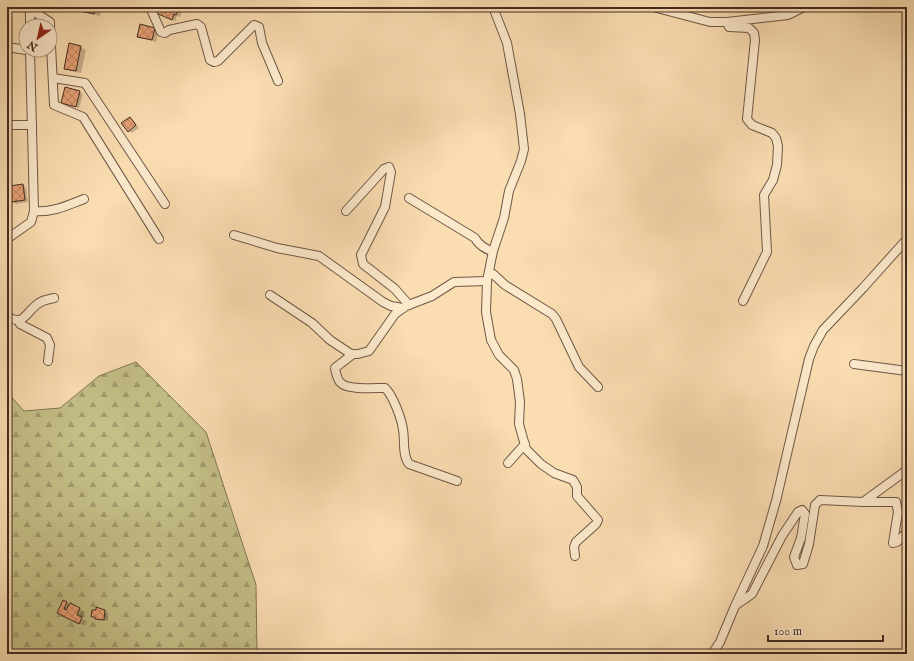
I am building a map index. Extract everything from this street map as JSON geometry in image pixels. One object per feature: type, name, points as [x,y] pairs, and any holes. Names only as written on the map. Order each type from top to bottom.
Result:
[{"type":"street","points":[[150,7],[161,32],[165,34],[169,30],[197,24],[201,27],[210,60],[214,62],[218,61],[254,25],[259,26],[262,43],[278,81]]},
{"type":"street","points":[[493,7],[507,44],[520,114],[524,149],[521,161],[509,191],[504,218],[493,251],[487,281],[486,312],[491,340],[499,355],[514,370],[517,379],[520,402],[519,424],[526,448],[541,464],[554,473],[573,480],[577,487],[577,496],[598,520],[596,524],[576,542],[574,556]]},
{"type":"street","points":[[653,7],[710,22],[727,22],[788,15],[804,7]]},
{"type":"street","points":[[30,10],[44,18]]},
{"type":"street","points":[[727,22],[729,27],[749,28],[754,33],[755,40],[747,119],[752,125],[772,133],[776,138],[778,146],[778,165],[764,195],[767,252],[743,301]]},
{"type":"street","points":[[7,47],[18,49]]},
{"type":"street","points":[[7,239],[31,222],[34,211],[28,58]]},
{"type":"street","points":[[52,58],[54,105],[83,117],[159,239]]},
{"type":"street","points":[[53,78],[84,83],[165,204]]},
{"type":"street","points":[[7,125],[32,125]]},
{"type":"street","points":[[346,212],[384,169],[389,167],[391,172],[385,207],[361,255],[363,264],[395,290],[406,307]]},
{"type":"street","points":[[410,198],[475,238],[477,242],[488,250],[493,251]]},
{"type":"street","points":[[34,211],[43,212],[56,210],[84,199]]},
{"type":"street","points":[[234,236],[277,248],[319,256],[383,302],[391,306],[406,307]]},
{"type":"street","points":[[712,654],[720,642],[763,546],[776,501],[809,359],[814,346],[822,330],[864,288],[907,239]]},
{"type":"street","points":[[489,272],[505,285],[552,314],[556,319],[579,367],[598,388]]},
{"type":"street","points":[[270,295],[312,323],[330,340],[351,354],[358,354],[368,351],[395,314],[406,307],[432,296],[454,282],[487,281]]},
{"type":"street","points":[[7,316],[16,320],[23,319],[38,303],[54,298]]},
{"type":"street","points":[[19,320],[20,324],[47,338],[50,345],[48,361]]},
{"type":"street","points":[[353,354],[335,368],[339,382],[350,387],[385,388],[391,393],[403,429],[405,459],[409,464],[457,481]]},
{"type":"street","points":[[854,364],[907,371]]},
{"type":"street","points":[[508,463],[525,444]]},
{"type":"street","points":[[863,502],[907,470]]},
{"type":"street","points":[[735,606],[752,594],[782,536],[798,512],[802,510],[805,514],[801,538],[794,557],[797,565],[803,564],[815,506],[820,500],[896,502],[898,512],[893,543],[897,542],[907,532]]},
{"type":"green space","points":[[136,362],[206,432],[256,585],[257,654],[7,654],[7,392],[24,411],[60,408],[99,376]]},
{"type":"building","points":[[81,7],[96,7],[94,14],[80,11]]},
{"type":"building","points":[[159,7],[175,7],[179,9],[176,15],[174,14],[172,20],[156,13]]},
{"type":"building","points":[[140,24],[155,28],[152,40],[137,37]]},
{"type":"building","points":[[69,43],[81,46],[76,71],[64,69]]},
{"type":"building","points":[[65,87],[80,91],[76,107],[61,103]]},
{"type":"building","points":[[130,117],[136,125],[128,132],[121,123]]},
{"type":"building","points":[[23,184],[25,200],[11,202],[9,186]]},
{"type":"building","points":[[63,600],[67,602],[64,609],[66,610],[70,603],[80,608],[77,615],[82,617],[79,624],[57,613]]},
{"type":"building","points":[[96,607],[105,610],[104,620],[91,617],[92,610],[96,610]]}]
